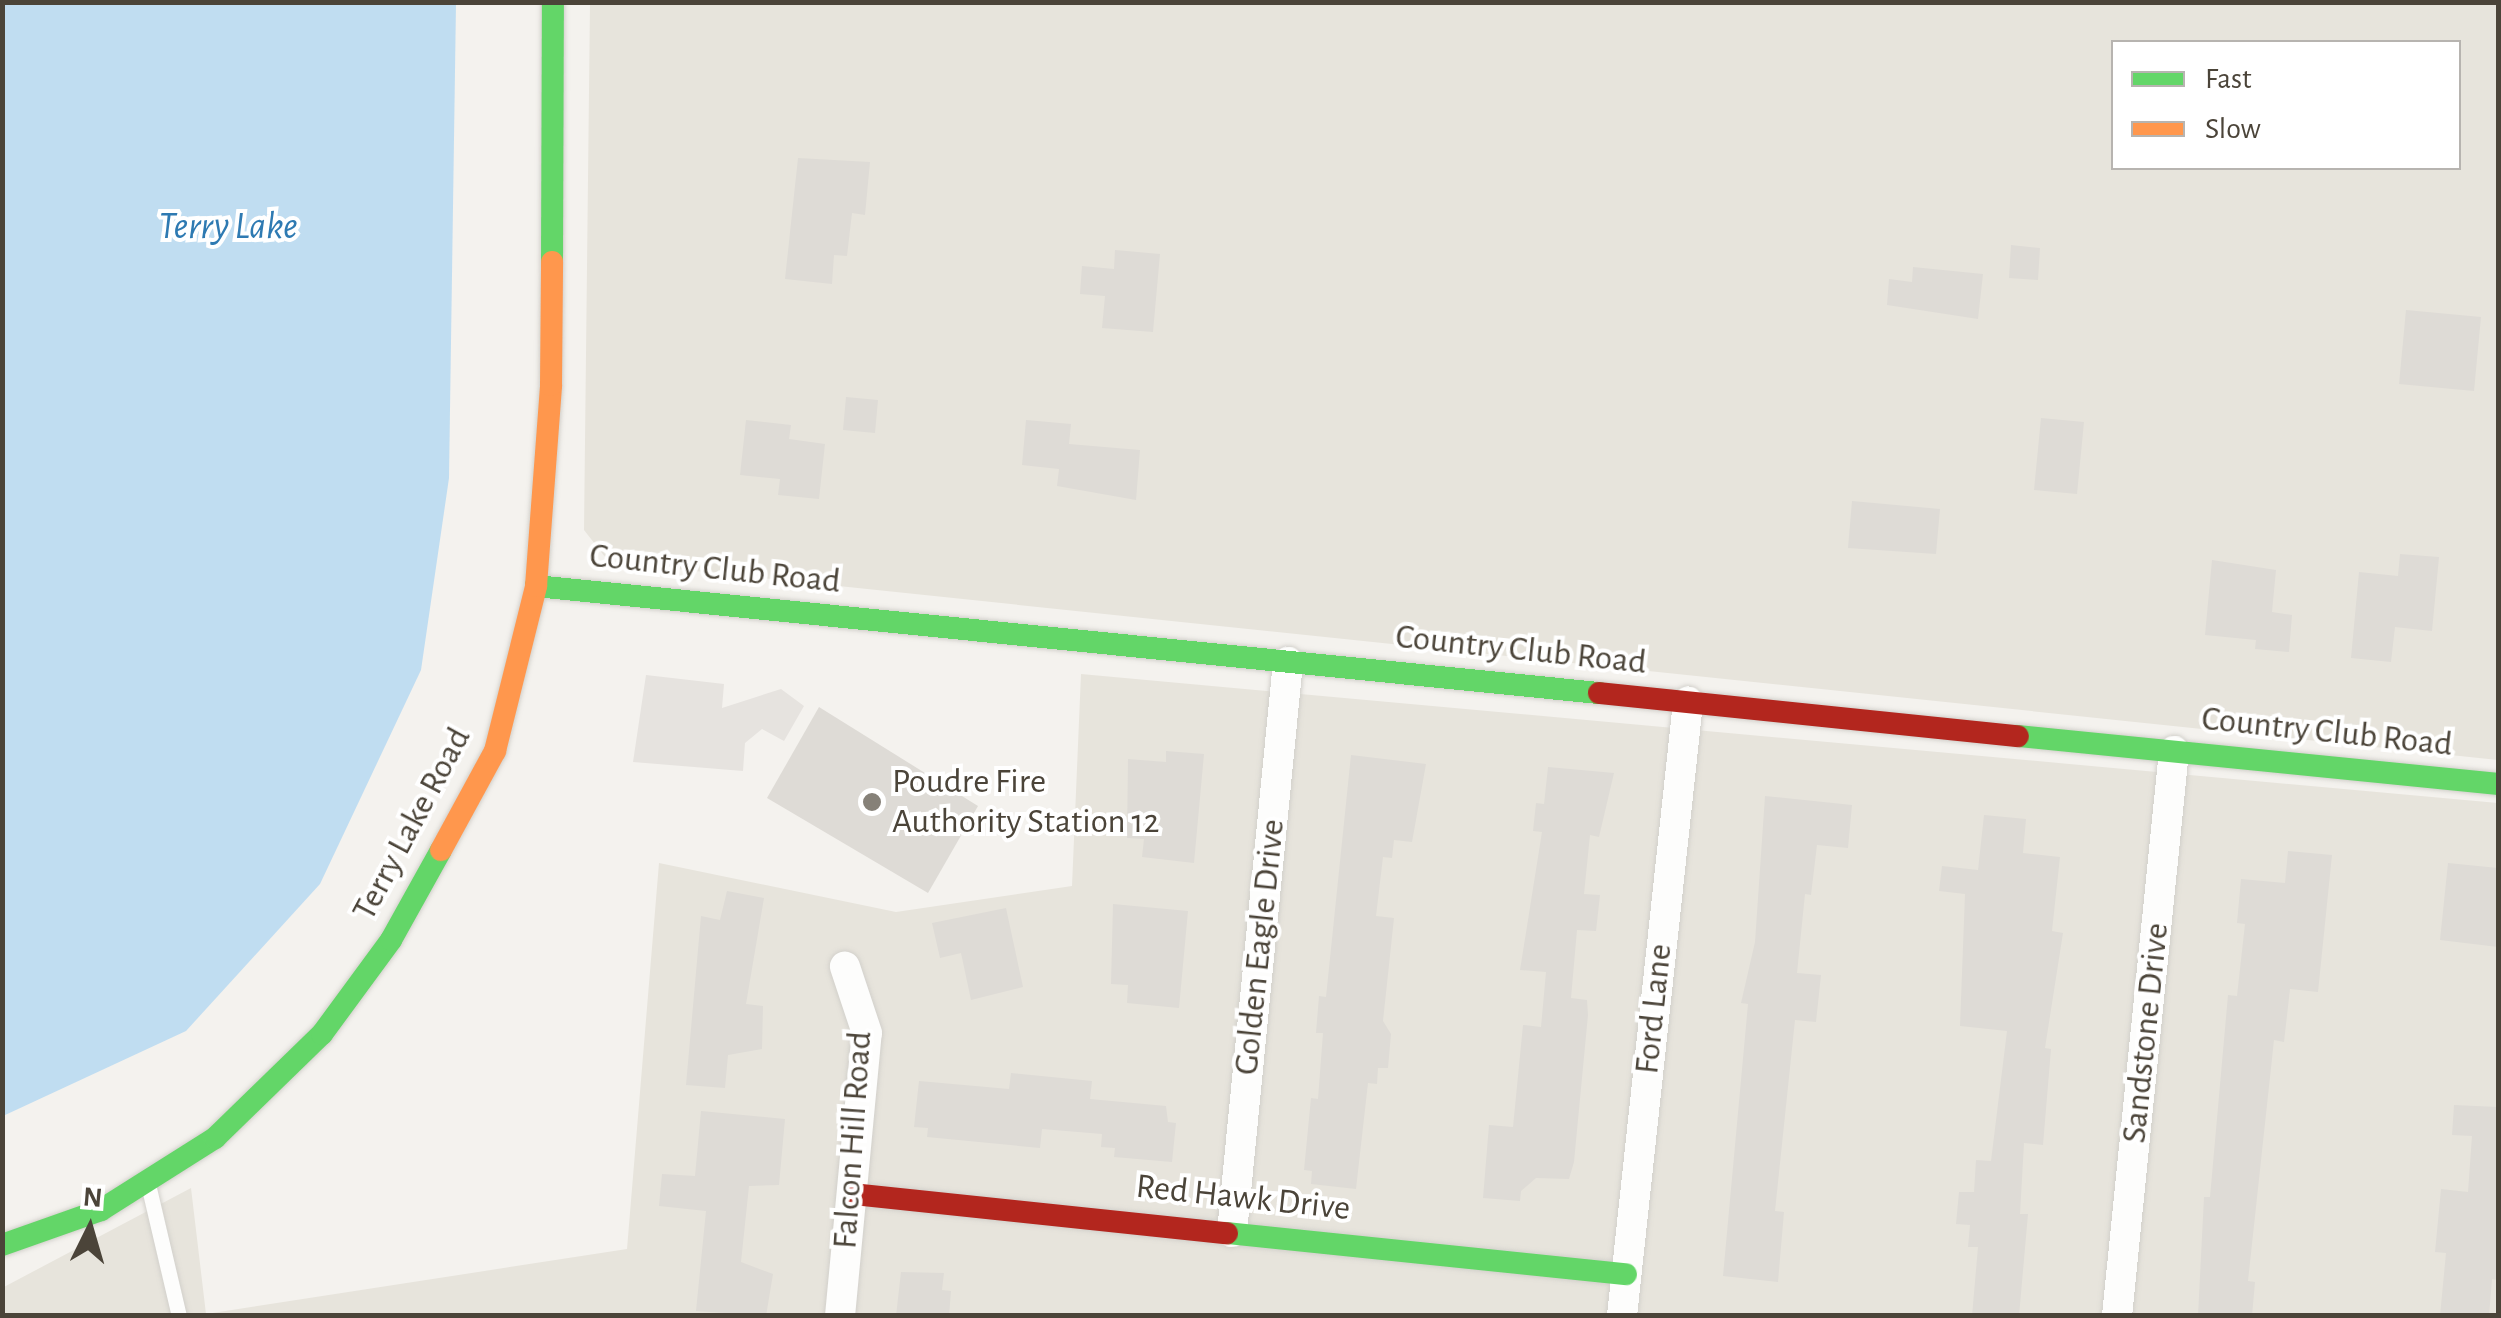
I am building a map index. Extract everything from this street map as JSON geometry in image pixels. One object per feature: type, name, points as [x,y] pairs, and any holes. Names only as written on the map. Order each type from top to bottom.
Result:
[{"type":"street","name":"Terry Lake Road","points":[[2,1245],[100,1210],[215,1138],[322,1034],[391,940],[494,752],[536,586],[551,385],[553,2]]},
{"type":"street","name":"Country Club Road","points":[[536,586],[2498,784]]},
{"type":"street","name":"Golden Eagle Drive","points":[[1232,1232],[1288,662]]},
{"type":"street","name":"Ford Lane","points":[[1622,1316],[1688,702]]},
{"type":"street","name":"Sandstone Drive","points":[[2117,1316],[2174,751]]},
{"type":"street","name":"Falcon Hill Road","points":[[840,1316],[867,1032],[845,967]]},
{"type":"street","name":"Red Hawk Drive","points":[[853,1194],[1626,1274]]},
{"type":"lane","points":[[147,1180],[179,1316]]},
{"type":"shaded area","points":[[590,3],[2498,3],[2498,760],[609,562],[584,530]]},
{"type":"shaded area","points":[[1081,674],[2498,803],[2498,1315],[3,1316],[2,1288],[191,1188],[206,1314],[627,1249],[659,863],[896,912],[1072,886]]},
{"type":"shaded area","points":[[646,675],[724,684],[722,708],[781,689],[804,706],[784,741],[762,729],[745,743],[743,771],[633,762]]},
{"type":"water","name":"Terry Lake","points":[[2,3],[456,3],[449,478],[421,670],[320,884],[186,1031],[3,1116]]},
{"type":"building","points":[[798,158],[870,162],[865,215],[852,213],[847,256],[834,255],[832,284],[785,279]]},
{"type":"building","points":[[2011,245],[2040,248],[2038,280],[2009,278]]},
{"type":"building","points":[[1115,250],[1160,254],[1153,332],[1102,328],[1105,296],[1080,294],[1082,266],[1114,269]]},
{"type":"building","points":[[1913,267],[1983,274],[1978,319],[1887,305],[1889,279],[1912,282]]},
{"type":"building","points":[[2406,310],[2481,317],[2474,391],[2399,384]]},
{"type":"building","points":[[846,397],[878,400],[875,433],[843,430]]},
{"type":"building","points":[[2041,418],[2084,422],[2077,494],[2034,490]]},
{"type":"building","points":[[746,420],[791,425],[789,439],[825,444],[819,499],[778,495],[780,479],[740,475]]},
{"type":"building","points":[[1026,420],[1071,424],[1069,444],[1140,450],[1136,500],[1057,486],[1059,469],[1022,465]]},
{"type":"building","points":[[1852,501],[1940,509],[1936,554],[1848,548]]},
{"type":"building","points":[[2400,554],[2439,557],[2432,631],[2395,627],[2391,662],[2351,658],[2359,572],[2398,576]]},
{"type":"building","points":[[2212,560],[2276,570],[2272,612],[2292,615],[2289,652],[2255,649],[2256,640],[2205,635]]},
{"type":"building","name":"Poudre Fire Authority Station 12","points":[[819,707],[978,806],[928,893],[767,798]]},
{"type":"building","points":[[1166,751],[1204,754],[1194,863],[1142,857],[1144,839],[1127,838],[1128,759],[1166,762]]},
{"type":"building","points":[[1351,755],[1426,764],[1412,842],[1394,840],[1392,858],[1383,857],[1376,916],[1394,918],[1383,1021],[1391,1034],[1388,1068],[1378,1068],[1377,1084],[1368,1083],[1356,1189],[1311,1184],[1312,1171],[1304,1170],[1311,1098],[1318,1099],[1323,1033],[1316,1033],[1319,996],[1326,997]]},
{"type":"building","points":[[1548,767],[1614,773],[1599,837],[1590,835],[1584,894],[1600,895],[1596,931],[1577,930],[1571,998],[1587,1000],[1588,1015],[1574,1162],[1569,1179],[1536,1178],[1521,1191],[1520,1201],[1483,1198],[1489,1125],[1513,1127],[1523,1025],[1541,1027],[1546,972],[1520,970],[1542,832],[1533,831],[1536,803],[1544,804]]},
{"type":"building","points":[[1765,796],[1852,805],[1848,848],[1817,845],[1811,895],[1805,894],[1797,973],[1821,975],[1816,1022],[1795,1020],[1775,1211],[1784,1212],[1778,1282],[1723,1276],[1748,1004],[1741,1003],[1755,942]]},
{"type":"building","points":[[1984,815],[2026,819],[2023,853],[2060,857],[2052,931],[2063,933],[2045,1048],[2051,1049],[2043,1145],[2024,1143],[2020,1214],[2028,1214],[2019,1316],[1972,1316],[1978,1247],[1968,1247],[1970,1225],[1956,1224],[1959,1192],[1974,1192],[1976,1160],[1991,1161],[2007,1031],[1960,1026],[1965,894],[1939,891],[1942,866],[1978,870]]},
{"type":"building","points":[[2288,851],[2332,855],[2318,992],[2290,989],[2284,1042],[2274,1040],[2248,1281],[2255,1282],[2252,1316],[2198,1316],[2204,1197],[2210,1197],[2228,995],[2237,996],[2245,924],[2237,923],[2241,879],[2285,883]]},
{"type":"building","points":[[2448,863],[2498,868],[2498,947],[2440,940]]},
{"type":"building","points":[[727,891],[764,898],[746,1004],[763,1006],[762,1049],[728,1055],[725,1088],[686,1085],[701,916],[720,920]]},
{"type":"building","points":[[1113,904],[1188,911],[1179,1008],[1127,1003],[1128,985],[1111,984]]},
{"type":"building","points":[[1006,908],[1023,987],[971,1000],[961,953],[940,958],[932,923]]},
{"type":"building","points":[[1011,1073],[1092,1081],[1090,1099],[1166,1106],[1168,1122],[1176,1123],[1172,1162],[1114,1157],[1115,1148],[1101,1147],[1102,1134],[1042,1129],[1040,1148],[927,1137],[928,1128],[914,1127],[919,1081],[1009,1089]]},
{"type":"building","points":[[2454,1105],[2498,1107],[2498,1280],[2492,1279],[2489,1316],[2440,1316],[2446,1253],[2435,1252],[2441,1189],[2468,1192],[2472,1136],[2452,1135]]},
{"type":"building","points":[[701,1111],[785,1119],[779,1185],[749,1186],[741,1262],[773,1274],[766,1316],[696,1311],[706,1211],[659,1206],[662,1174],[695,1176]]},
{"type":"building","points":[[901,1272],[944,1273],[942,1290],[951,1291],[949,1316],[896,1316]]},
{"type":"traffic: fast","points":[[552,262],[553,2]]},
{"type":"traffic: fast","points":[[536,586],[1599,693]]},
{"type":"traffic: fast","points":[[2018,736],[2498,784]]},
{"type":"traffic: fast","points":[[2,1245],[101,1210],[215,1138],[322,1034],[391,940],[441,850]]},
{"type":"traffic: fast","points":[[1227,1233],[1626,1274]]},
{"type":"traffic: slow","points":[[441,850],[495,751],[536,586],[551,385],[552,262]]},
{"type":"traffic: jam","points":[[1599,693],[2018,736]]},
{"type":"traffic: jam","points":[[853,1194],[1227,1233]]},
{"type":"place","name":"Poudre Fire Authority Station 12","points":[[872,802]]}]
